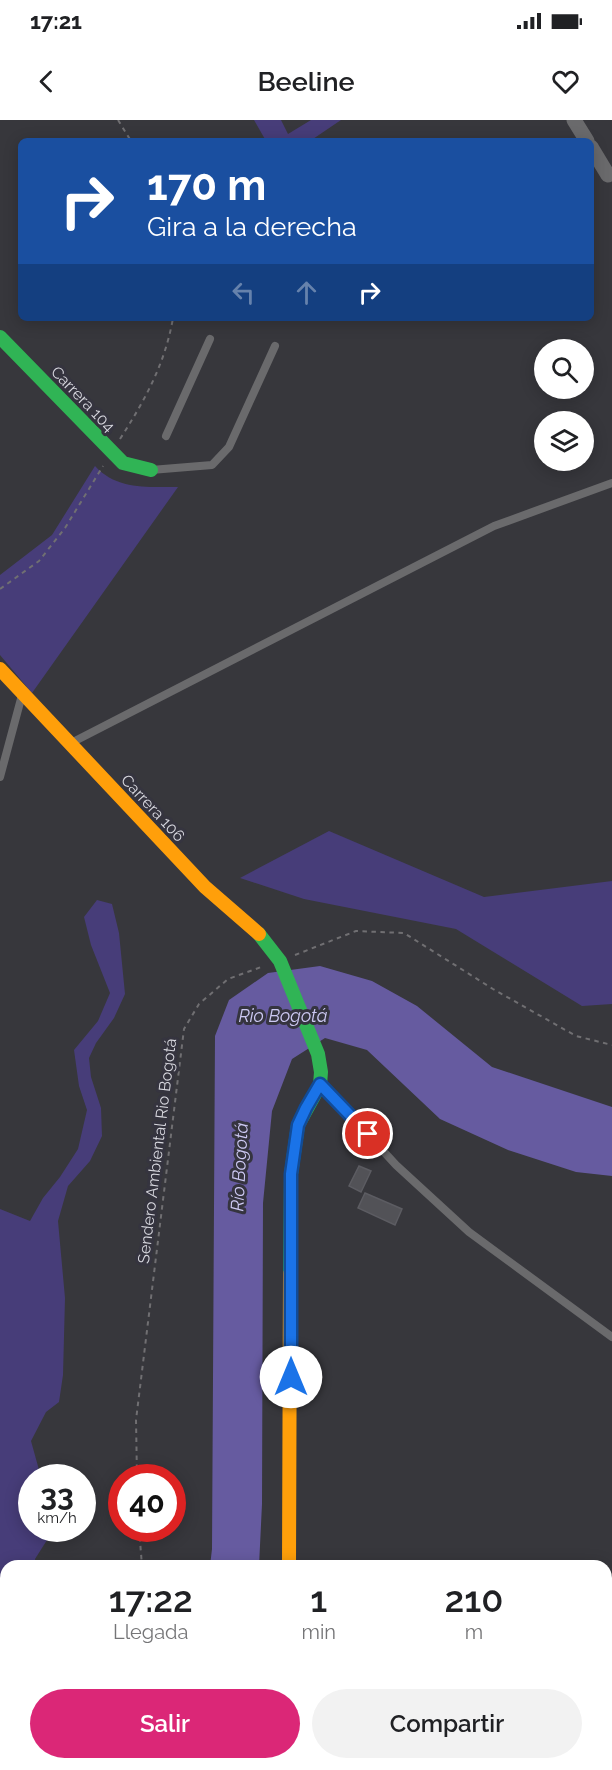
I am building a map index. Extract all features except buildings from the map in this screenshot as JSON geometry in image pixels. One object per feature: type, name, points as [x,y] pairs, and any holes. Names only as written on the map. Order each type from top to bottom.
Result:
[{"type":"street","points":[[574,120],[585,138]]},
{"type":"street","points":[[594,152],[608,175]]},
{"type":"street","name":"Carrera 104","points":[[0,337],[123,463],[151,471]]},
{"type":"street","name":"Carrera 106","points":[[0,669],[205,887],[261,936],[281,964],[318,1054],[320,1084]]},
{"type":"street","points":[[289,1560],[291,1174],[298,1125],[320,1084]]},
{"type":"lane","points":[[166,436],[210,339]]},
{"type":"lane","points":[[151,471],[212,465],[229,447],[274,346]]},
{"type":"lane","points":[[70,744],[494,526],[612,483]]},
{"type":"lane","points":[[0,777],[22,693]]},
{"type":"lane","points":[[320,1084],[396,1165],[469,1232],[612,1337]]},
{"type":"path","points":[[118,120],[128,138]]},
{"type":"path","name":"Sendero Ambiental Rio Bogotá","points":[[137,1464],[136,1420],[184,1029],[200,1004],[228,979],[281,964],[356,931],[404,933],[493,989],[576,1036],[612,1045]]},
{"type":"path","points":[[141,1542],[142,1560]]},
{"type":"shaded area","points":[[254,120],[281,120],[288,134],[311,120],[341,120],[314,138],[264,138]]},
{"type":"shaded area","points":[[95,466],[113,479],[133,486],[178,487],[32,693],[0,655],[0,575],[52,535]]},
{"type":"shaded area","points":[[329,831],[484,897],[612,881],[612,1004],[582,1006],[456,929],[304,899],[240,878]]},
{"type":"shaded area","points":[[97,900],[112,904],[119,933],[125,994],[114,1018],[96,1043],[89,1058],[91,1077],[101,1108],[102,1136],[90,1161],[68,1186],[58,1221],[65,1298],[63,1375],[59,1402],[46,1412],[31,1441],[37,1464],[18,1464],[18,1542],[46,1542],[35,1560],[0,1560],[0,1209],[30,1221],[43,1198],[78,1149],[87,1110],[79,1086],[74,1050],[98,1021],[110,993],[91,945],[84,917]]},
{"type":"water","name":"Rio Bogotá","points":[[320,966],[372,981],[417,1006],[492,1067],[612,1107],[612,1176],[576,1172],[508,1150],[440,1119],[367,1050],[325,1038],[292,1059],[272,1111],[263,1203],[262,1504],[259,1560],[211,1560],[215,1036],[229,1000],[268,973]]},
{"type":"traffic: fast","points":[[0,337],[123,463],[151,470]]},
{"type":"traffic: fast","points":[[259,934],[280,961],[318,1054],[321,1072],[320,1085],[298,1125],[291,1174],[290,1274]]},
{"type":"traffic: slow","points":[[0,669],[205,887],[259,934]]},
{"type":"traffic: slow","points":[[289,1560],[290,1274]]},
{"type":"route","points":[[291,1377],[291,1174],[298,1125],[320,1084],[368,1134]]},
{"type":"water label","name":"Río Bogotá","points":[[239,1167]]}]
